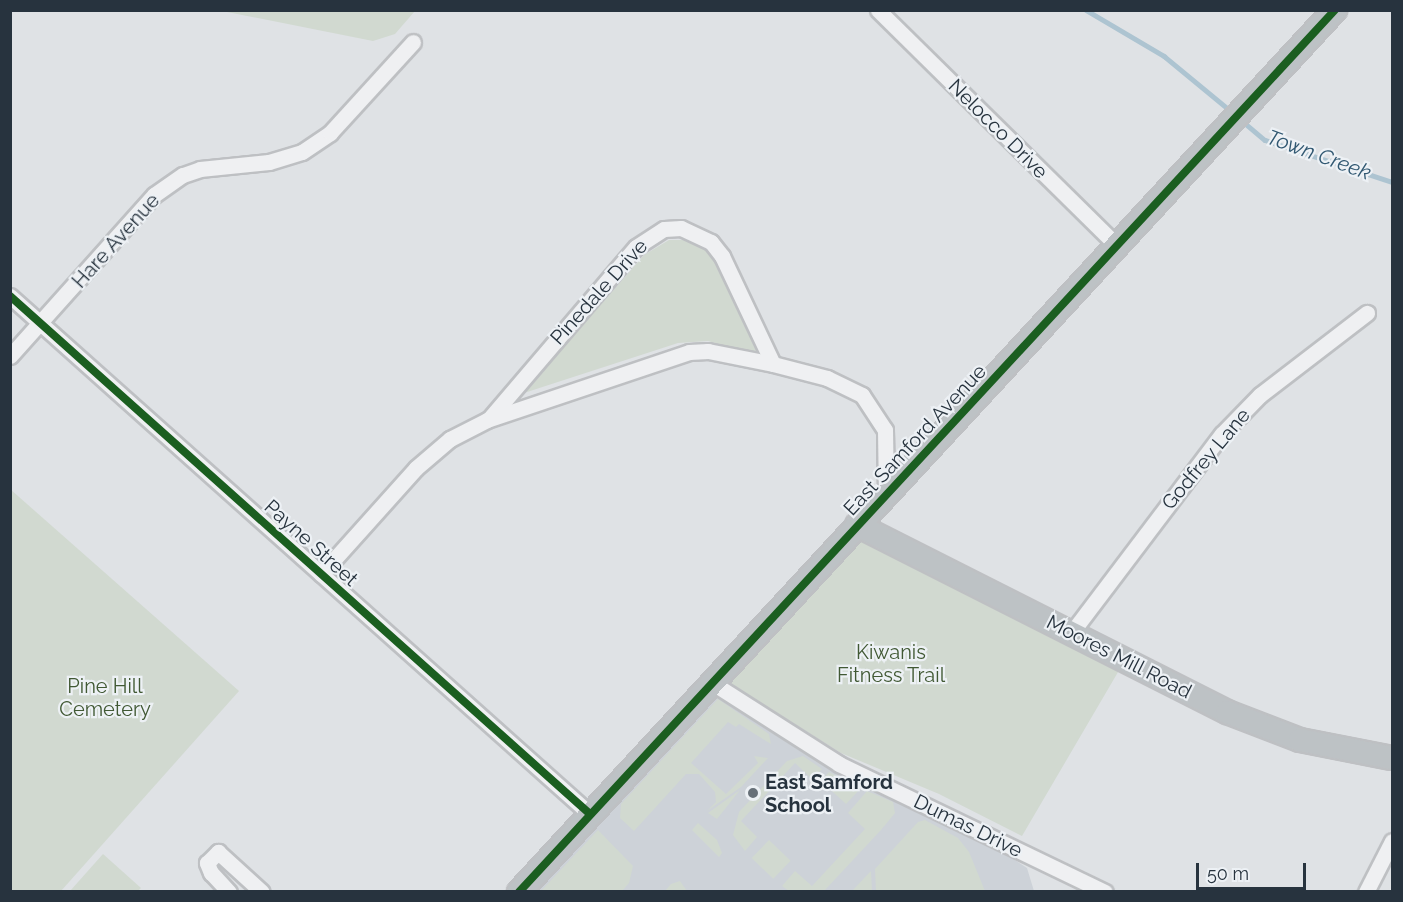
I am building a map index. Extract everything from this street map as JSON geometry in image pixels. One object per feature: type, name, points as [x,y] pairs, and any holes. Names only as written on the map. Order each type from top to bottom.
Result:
[{"type":"street","name":"Nelocco Drive","points":[[878,10],[1118,247]]},
{"type":"street","name":"East Samford Avenue","points":[[519,891],[1118,247],[1326,14]]},
{"type":"street","name":"Hare Avenue","points":[[10,356],[154,195],[183,175],[200,169],[269,162],[302,152],[330,133],[413,42]]},
{"type":"street","name":"Pinedale Drive","points":[[488,420],[636,247],[664,229],[681,228],[711,242],[722,256],[773,364]]},
{"type":"street","name":"Payne Street","points":[[10,296],[590,814]]},
{"type":"street","name":"Godfrey Lane","points":[[1072,632],[1222,434],[1269,388],[1367,313]]},
{"type":"street","name":"Pinedale Drive","points":[[321,574],[429,456],[450,439],[488,420],[689,352],[708,351],[773,364],[827,378],[862,395],[885,430],[886,495]]},
{"type":"street","name":"Moores Mill Road","points":[[857,525],[1227,712],[1300,740],[1392,758]]},
{"type":"street","name":"Dumas Drive","points":[[711,682],[839,764],[1104,891]]},
{"type":"street","points":[[1366,891],[1392,842]]},
{"type":"street","points":[[229,891],[211,873],[207,862],[218,852],[262,891]]},
{"type":"shaded area","name":"East Samford School","points":[[717,692],[802,752],[859,784],[970,830],[1027,868],[1034,891],[533,892]]},
{"type":"green space","points":[[415,10],[395,34],[373,41],[222,11]]},
{"type":"green space","points":[[669,240],[686,240],[703,246],[715,261],[763,357],[708,341],[678,343],[524,393],[644,255]]},
{"type":"green space","name":"Pine Hill Cemetery","points":[[10,489],[239,691],[61,891],[11,891]]},
{"type":"green space","name":"Kiwanis Fitness Trail","points":[[861,536],[1121,667],[1022,836],[939,794],[841,753],[729,683]]},
{"type":"green space","points":[[718,699],[769,734],[771,744],[739,724],[736,727],[728,722],[691,763],[726,794],[758,763],[754,756],[768,758],[741,787],[707,811],[716,802],[715,792],[699,774],[686,774],[634,831],[620,818],[621,804]]},
{"type":"green space","points":[[803,756],[822,769],[812,779],[795,763],[741,821],[757,837],[745,851],[733,835],[739,812],[787,761]]},
{"type":"green space","points":[[829,772],[861,788],[846,804],[821,781]]},
{"type":"green space","points":[[740,790],[717,819],[708,813]]},
{"type":"green space","points":[[867,791],[893,802],[895,813],[881,830],[824,891],[789,891],[782,886],[795,871],[812,886],[865,829],[848,813]]},
{"type":"green space","points":[[925,820],[958,838],[969,852],[985,891],[876,891],[875,869],[918,822]]},
{"type":"green space","points":[[698,823],[717,840],[722,853],[719,857],[692,830]]},
{"type":"green space","points":[[598,830],[633,866],[629,883],[622,891],[541,891]]},
{"type":"green space","points":[[769,840],[791,861],[773,879],[752,858]]},
{"type":"green space","points":[[103,854],[141,888],[138,891],[70,891]]},
{"type":"green space","points":[[871,871],[872,891],[852,891]]},
{"type":"green space","points":[[680,881],[687,891],[665,891],[671,884]]},
{"type":"waterway","name":"Town Creek","points":[[1086,10],[1164,56],[1227,108]]},
{"type":"waterway","name":"Town Creek","points":[[1247,125],[1265,140],[1392,182]]},
{"type":"cycle path","points":[[519,892],[1335,10]]},
{"type":"cycle path","points":[[10,296],[590,814]]},
{"type":"place","name":"East Samford School","points":[[753,793]]}]
